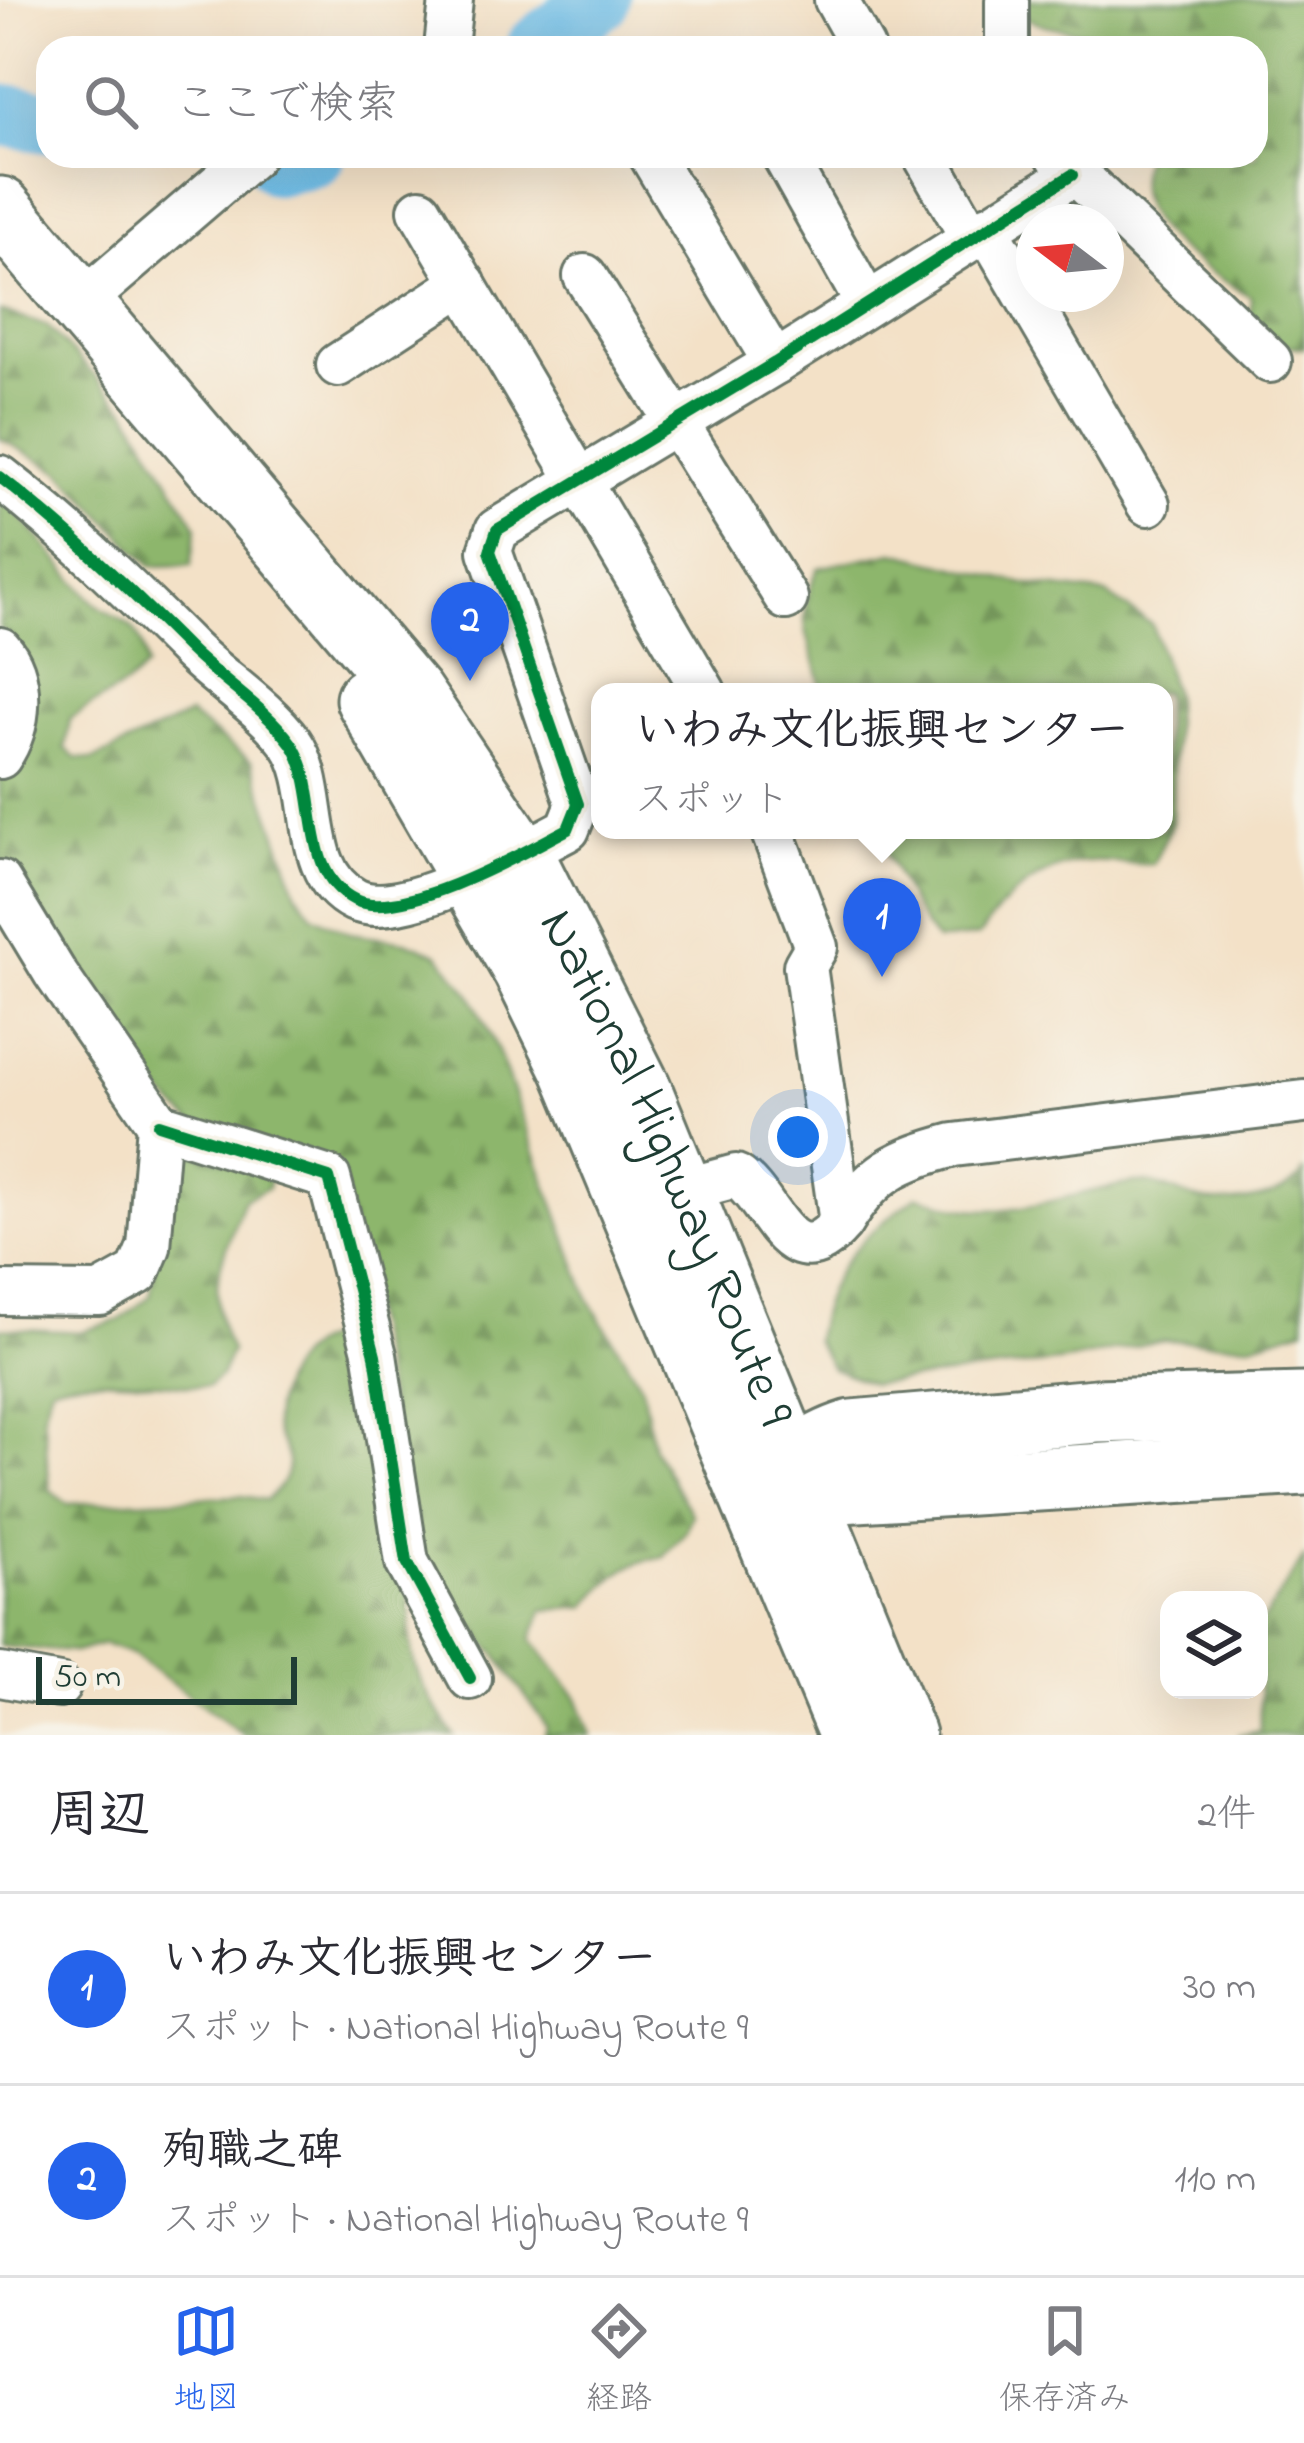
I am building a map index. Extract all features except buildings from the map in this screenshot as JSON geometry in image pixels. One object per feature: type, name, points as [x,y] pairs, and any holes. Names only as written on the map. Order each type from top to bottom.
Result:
[{"type":"highway","name":"National Highway Route 9","points":[[0,209],[411,694],[496,866],[525,970],[769,1474],[869,1653],[903,1735]]},
{"type":"highway","name":"National Highway Route 9","points":[[496,866],[592,990],[747,1346],[769,1474],[802,1617],[851,1735]]},
{"type":"highway","points":[[747,1346],[803,1409],[842,1425],[1304,1405]]},
{"type":"highway","points":[[769,1474],[823,1442],[901,1425],[1304,1361]]},
{"type":"highway","points":[[769,1474],[1304,1424]]},
{"type":"highway","points":[[869,1653],[856,1592],[859,1570],[875,1529],[891,1514],[925,1499],[1044,1481],[1304,1463]]},
{"type":"highway","points":[[769,1474],[1044,1481]]},
{"type":"street","points":[[447,36],[451,0]]},
{"type":"street","points":[[836,0],[856,36]]},
{"type":"street","points":[[1006,0],[1007,36]]},
{"type":"street","points":[[82,302],[238,168]]},
{"type":"street","points":[[658,168],[775,363]]},
{"type":"street","points":[[791,168],[867,304]]},
{"type":"street","points":[[933,168],[1148,503]]},
{"type":"street","points":[[0,477],[135,593],[289,740],[308,782],[317,850],[343,892],[375,906],[496,866],[568,829],[578,804],[490,550],[497,530],[775,363],[978,231],[1062,168]]},
{"type":"street","points":[[1067,168],[1270,361]]},
{"type":"street","points":[[420,210],[699,683]]},
{"type":"street","points":[[585,276],[786,598]]},
{"type":"street","points":[[338,364],[464,283]]},
{"type":"street","points":[[0,649],[18,678],[18,700],[0,758]]},
{"type":"street","points":[[775,839],[816,946],[805,966],[841,1223]]},
{"type":"street","points":[[0,882],[159,1124],[329,1178],[375,1355],[407,1562],[470,1678]]},
{"type":"street","points":[[680,1191],[736,1176],[777,1225],[796,1241],[814,1245],[826,1241],[862,1188],[904,1159],[954,1145],[1304,1102]]},
{"type":"street","points":[[0,1293],[100,1294],[138,1274],[149,1246],[159,1124]]},
{"type":"street","points":[[0,1675],[59,1686]]},
{"type":"green space","points":[[1020,0],[1304,0],[1304,348],[1276,344],[1250,325],[1251,297],[1170,241],[1143,203],[1140,180],[1142,168],[1268,168],[1268,36],[1095,36],[1043,25],[1019,13]]},
{"type":"green space","points":[[0,311],[47,326],[127,410],[197,527],[191,565],[151,566],[61,472],[0,438]]},
{"type":"green space","points":[[0,496],[98,606],[132,628],[143,650],[146,667],[138,676],[70,719],[65,748],[76,758],[93,760],[189,715],[252,762],[297,893],[313,915],[350,933],[405,941],[438,954],[471,995],[498,1051],[589,1300],[642,1387],[653,1448],[692,1515],[686,1531],[663,1557],[619,1573],[586,1607],[543,1610],[532,1639],[577,1698],[591,1735],[545,1735],[547,1727],[496,1654],[440,1600],[420,1552],[342,1178],[195,1125],[140,1072],[0,860],[0,776],[12,637],[0,628]]},
{"type":"green space","points":[[894,552],[1024,584],[1106,594],[1152,625],[1170,683],[820,683],[805,620],[818,568]]},
{"type":"green space","points":[[879,839],[1165,839],[1153,864],[1094,862],[1053,870],[1024,887],[979,936],[937,941]]},
{"type":"green space","points":[[191,1153],[270,1173],[268,1188],[244,1199],[219,1275],[218,1311],[231,1351],[220,1376],[208,1387],[105,1379],[51,1386],[43,1414],[50,1490],[67,1504],[241,1496],[266,1500],[287,1472],[287,1455],[274,1424],[288,1372],[310,1347],[325,1339],[360,1336],[411,1612],[414,1662],[426,1692],[454,1735],[244,1735],[132,1654],[104,1644],[74,1652],[0,1646],[0,1328],[80,1332],[120,1320],[150,1296],[169,1188]]},
{"type":"green space","points":[[1304,1170],[1304,1328],[1251,1344],[1163,1340],[1066,1361],[872,1384],[832,1368],[815,1340],[828,1292],[849,1256],[917,1196],[961,1208],[1004,1209],[1144,1183],[1204,1201],[1230,1202],[1274,1194]]},
{"type":"green space","points":[[1304,1557],[1304,1735],[1237,1735],[1260,1730],[1260,1699],[1268,1699],[1268,1613]]},
{"type":"waterway","points":[[552,36],[599,0]]},
{"type":"waterway","points":[[4,115],[36,120]]},
{"type":"cycle path","points":[[0,477],[281,730],[301,762],[318,850],[337,887],[355,900],[376,904],[431,893],[568,829],[578,804],[490,551],[497,530],[775,363],[1072,175]]},
{"type":"cycle path","points":[[159,1124],[329,1178],[375,1355],[407,1562],[470,1678]]},
{"type":"place","name":"殉職之碑","points":[[470,681]]},
{"type":"place","name":"いわみ文化振興センター","points":[[882,977]]}]
